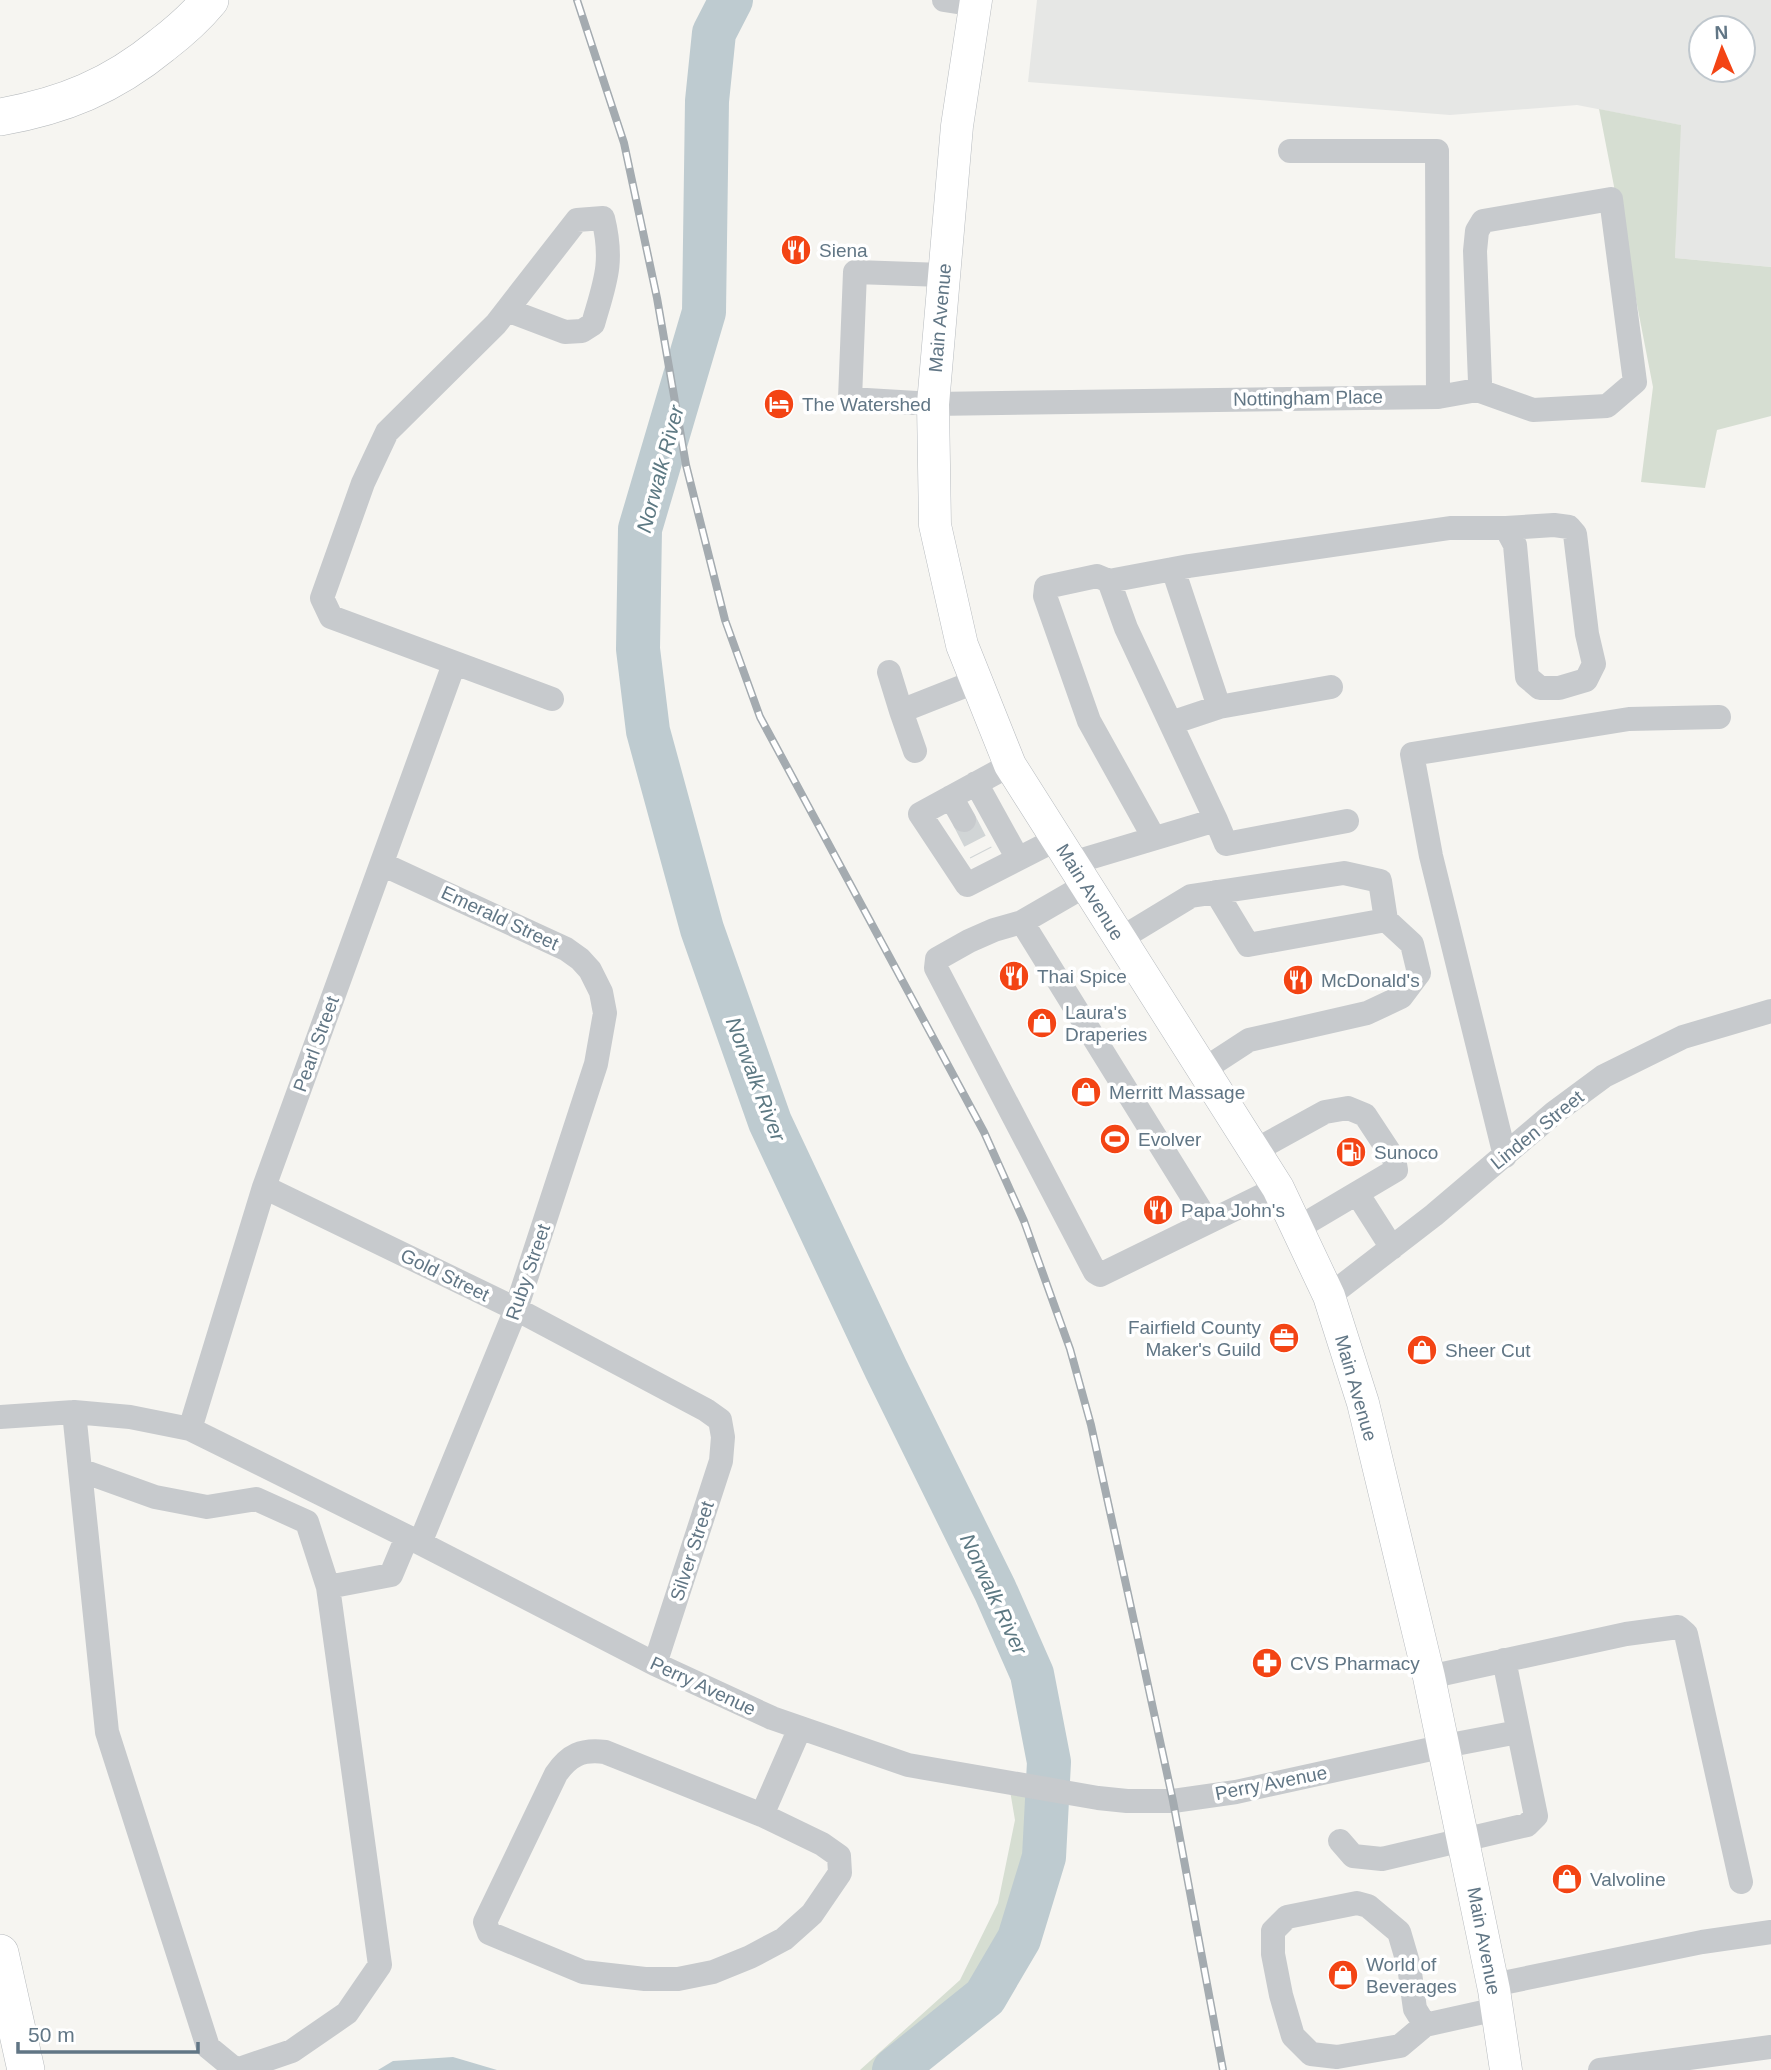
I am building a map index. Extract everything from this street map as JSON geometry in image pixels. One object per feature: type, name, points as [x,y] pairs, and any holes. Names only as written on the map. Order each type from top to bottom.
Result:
[{"type":"highway","points":[[0,117],[61,103],[118,77],[176,34],[210,0]]},
{"type":"highway","points":[[0,1953],[26,2070]]},
{"type":"main road","name":"Main Avenue","points":[[976,2],[957,126],[933,404],[935,525],[962,645],[1010,765],[1278,1188],[1329,1296],[1363,1403],[1445,1746],[1495,1997],[1506,2070]]},
{"type":"street","points":[[944,0],[976,2]]},
{"type":"street","points":[[1290,151],[1437,151],[1438,397]]},
{"type":"street","points":[[1611,199],[1635,382],[1607,406],[1533,410],[1477,390],[1480,382],[1475,251],[1477,232],[1483,221],[1611,199]]},
{"type":"street","points":[[507,310],[565,332],[582,331],[593,324],[609,269],[609,241],[603,218],[577,220],[496,324],[387,432],[363,483],[322,598],[331,617],[552,699]]},
{"type":"street","name":"Nottingham Place","points":[[943,275],[855,272],[850,399],[933,404],[1438,397],[1477,390]]},
{"type":"street","points":[[1154,838],[1089,721],[1045,596],[1046,587],[1097,576],[1109,581],[1438,529],[1554,525],[1569,527],[1575,534],[1587,634],[1594,664],[1586,680],[1559,688],[1540,688],[1527,677],[1515,545],[1506,528]]},
{"type":"street","points":[[1174,569],[1219,707]]},
{"type":"street","points":[[1109,581],[1126,628],[1226,845],[1347,821]]},
{"type":"street","name":"Pearl Street","points":[[190,1429],[264,1187],[454,664]]},
{"type":"street","points":[[889,672],[915,751]]},
{"type":"street","points":[[901,711],[977,681]]},
{"type":"street","points":[[1171,723],[1219,707],[1331,687]]},
{"type":"street","points":[[1505,1156],[1431,856],[1412,754],[1629,719],[1719,718]]},
{"type":"street","points":[[1010,765],[920,814],[967,886],[987,862],[1018,859],[1072,863],[1216,820]]},
{"type":"street","points":[[976,783],[1018,859]]},
{"type":"street","points":[[951,797],[964,820]]},
{"type":"street","points":[[1072,863],[1022,922],[969,940],[937,959],[936,968],[1095,1272],[1100,1275],[1278,1188]]},
{"type":"street","name":"Emerald Street","points":[[382,864],[566,949],[590,970],[601,992]]},
{"type":"street","points":[[1120,939],[1191,896],[1344,873],[1380,881],[1386,920],[1412,944],[1419,973],[1401,997],[1367,1013],[1248,1040],[1203,1070]]},
{"type":"street","points":[[1216,892],[1248,945],[1386,920]]},
{"type":"street","points":[[1022,922],[1208,1222]]},
{"type":"street","name":"Ruby Street","points":[[328,1587],[391,1574],[414,1540],[516,1309],[596,1064],[605,1013],[601,992]]},
{"type":"street","name":"Linden Street","points":[[1329,1296],[1392,1248],[1554,1113],[1604,1076],[1683,1037],[1771,1011]]},
{"type":"street","points":[[1254,1151],[1325,1112],[1348,1108],[1365,1115],[1394,1159],[1396,1170],[1298,1228]]},
{"type":"street","name":"Gold Street","points":[[264,1187],[516,1309],[706,1410],[720,1420],[723,1437]]},
{"type":"street","points":[[1357,1193],[1392,1248]]},
{"type":"street","points":[[74,1412],[107,1732],[208,2047],[236,2070],[292,2051],[346,2013],[380,1965],[328,1587],[307,1521],[256,1499],[207,1507],[155,1497],[80,1470]]},
{"type":"street","name":"Perry Avenue","points":[[0,1417],[74,1412],[130,1417],[190,1429],[655,1664],[772,1718],[908,1765],[1098,1798],[1173,1801],[1223,1794],[1518,1732]]},
{"type":"street","name":"Silver Street","points":[[655,1664],[721,1461],[723,1437]]},
{"type":"street","points":[[1429,1677],[1626,1634],[1678,1627],[1686,1634],[1741,1882]]},
{"type":"street","points":[[1340,1840],[1353,1856],[1382,1859],[1527,1825],[1536,1816],[1504,1660]]},
{"type":"street","points":[[762,1815],[800,1728]]},
{"type":"street","points":[[584,1751],[606,1752],[762,1815],[822,1844],[839,1856],[839,1873],[812,1914],[784,1939],[750,1957],[713,1972],[678,1979],[645,1979],[583,1972],[489,1933],[485,1922],[556,1774],[573,1755],[584,1751]]},
{"type":"street","points":[[1425,2025],[1415,2009],[1409,1966],[1399,1932],[1367,1906],[1357,1903],[1287,1917],[1273,1931],[1273,1954],[1293,2036],[1311,2054],[1337,2057],[1400,2046],[1425,2025],[1495,1997],[1702,1942],[1771,1932]]},
{"type":"street","points":[[1600,2070],[1771,2047]]},
{"type":"shaded area","points":[[1037,0],[1771,0],[1771,267],[1675,258],[1680,125],[1577,105],[1450,115],[1028,82]]},
{"type":"shaded area","points":[[1599,109],[1681,125],[1675,258],[1771,267],[1771,416],[1717,430],[1705,488],[1641,482],[1653,387]]},
{"type":"shaded area","points":[[1007,1773],[1030,1776],[1038,1820],[1019,1910],[978,1993],[893,2070],[860,2070],[960,1980],[998,1903],[1015,1820]]},
{"type":"shaded area","points":[[453,2057],[497,2070],[378,2070],[393,2061]]},
{"type":"waterway","name":"Norwalk River","points":[[731,0],[714,33],[707,101],[704,312],[640,529],[638,649],[648,731],[702,929],[770,1122],[886,1369],[995,1590],[1032,1674],[1049,1762],[1044,1857],[1019,1939],[985,1997],[894,2070]]},
{"type":"tunnel","points":[[964,820],[981,853]]},
{"type":"railway","points":[[577,0],[624,143],[657,298],[686,465],[725,620],[760,717],[984,1132],[1024,1221],[1070,1349],[1091,1425],[1173,1801],[1223,2070]]},
{"type":"place","name":"Siena","points":[[796,250]]},
{"type":"place","name":"The Watershed","points":[[779,404]]},
{"type":"place","name":"Thai Spice","points":[[1014,976]]},
{"type":"place","name":"McDonald's","points":[[1298,980]]},
{"type":"place","name":"Laura's Draperies","points":[[1042,1023]]},
{"type":"place","name":"Merritt Massage","points":[[1086,1092]]},
{"type":"place","name":"Evolver","points":[[1115,1139]]},
{"type":"place","name":"Sunoco","points":[[1351,1152]]},
{"type":"place","name":"Papa John's","points":[[1158,1210]]},
{"type":"place","name":"Fairfield County Maker's Guild","points":[[1284,1338]]},
{"type":"place","name":"Sheer Cut","points":[[1422,1350]]},
{"type":"place","name":"CVS Pharmacy","points":[[1267,1663]]},
{"type":"place","name":"Valvoline","points":[[1567,1879]]},
{"type":"place","name":"World of Beverages","points":[[1343,1975]]}]
